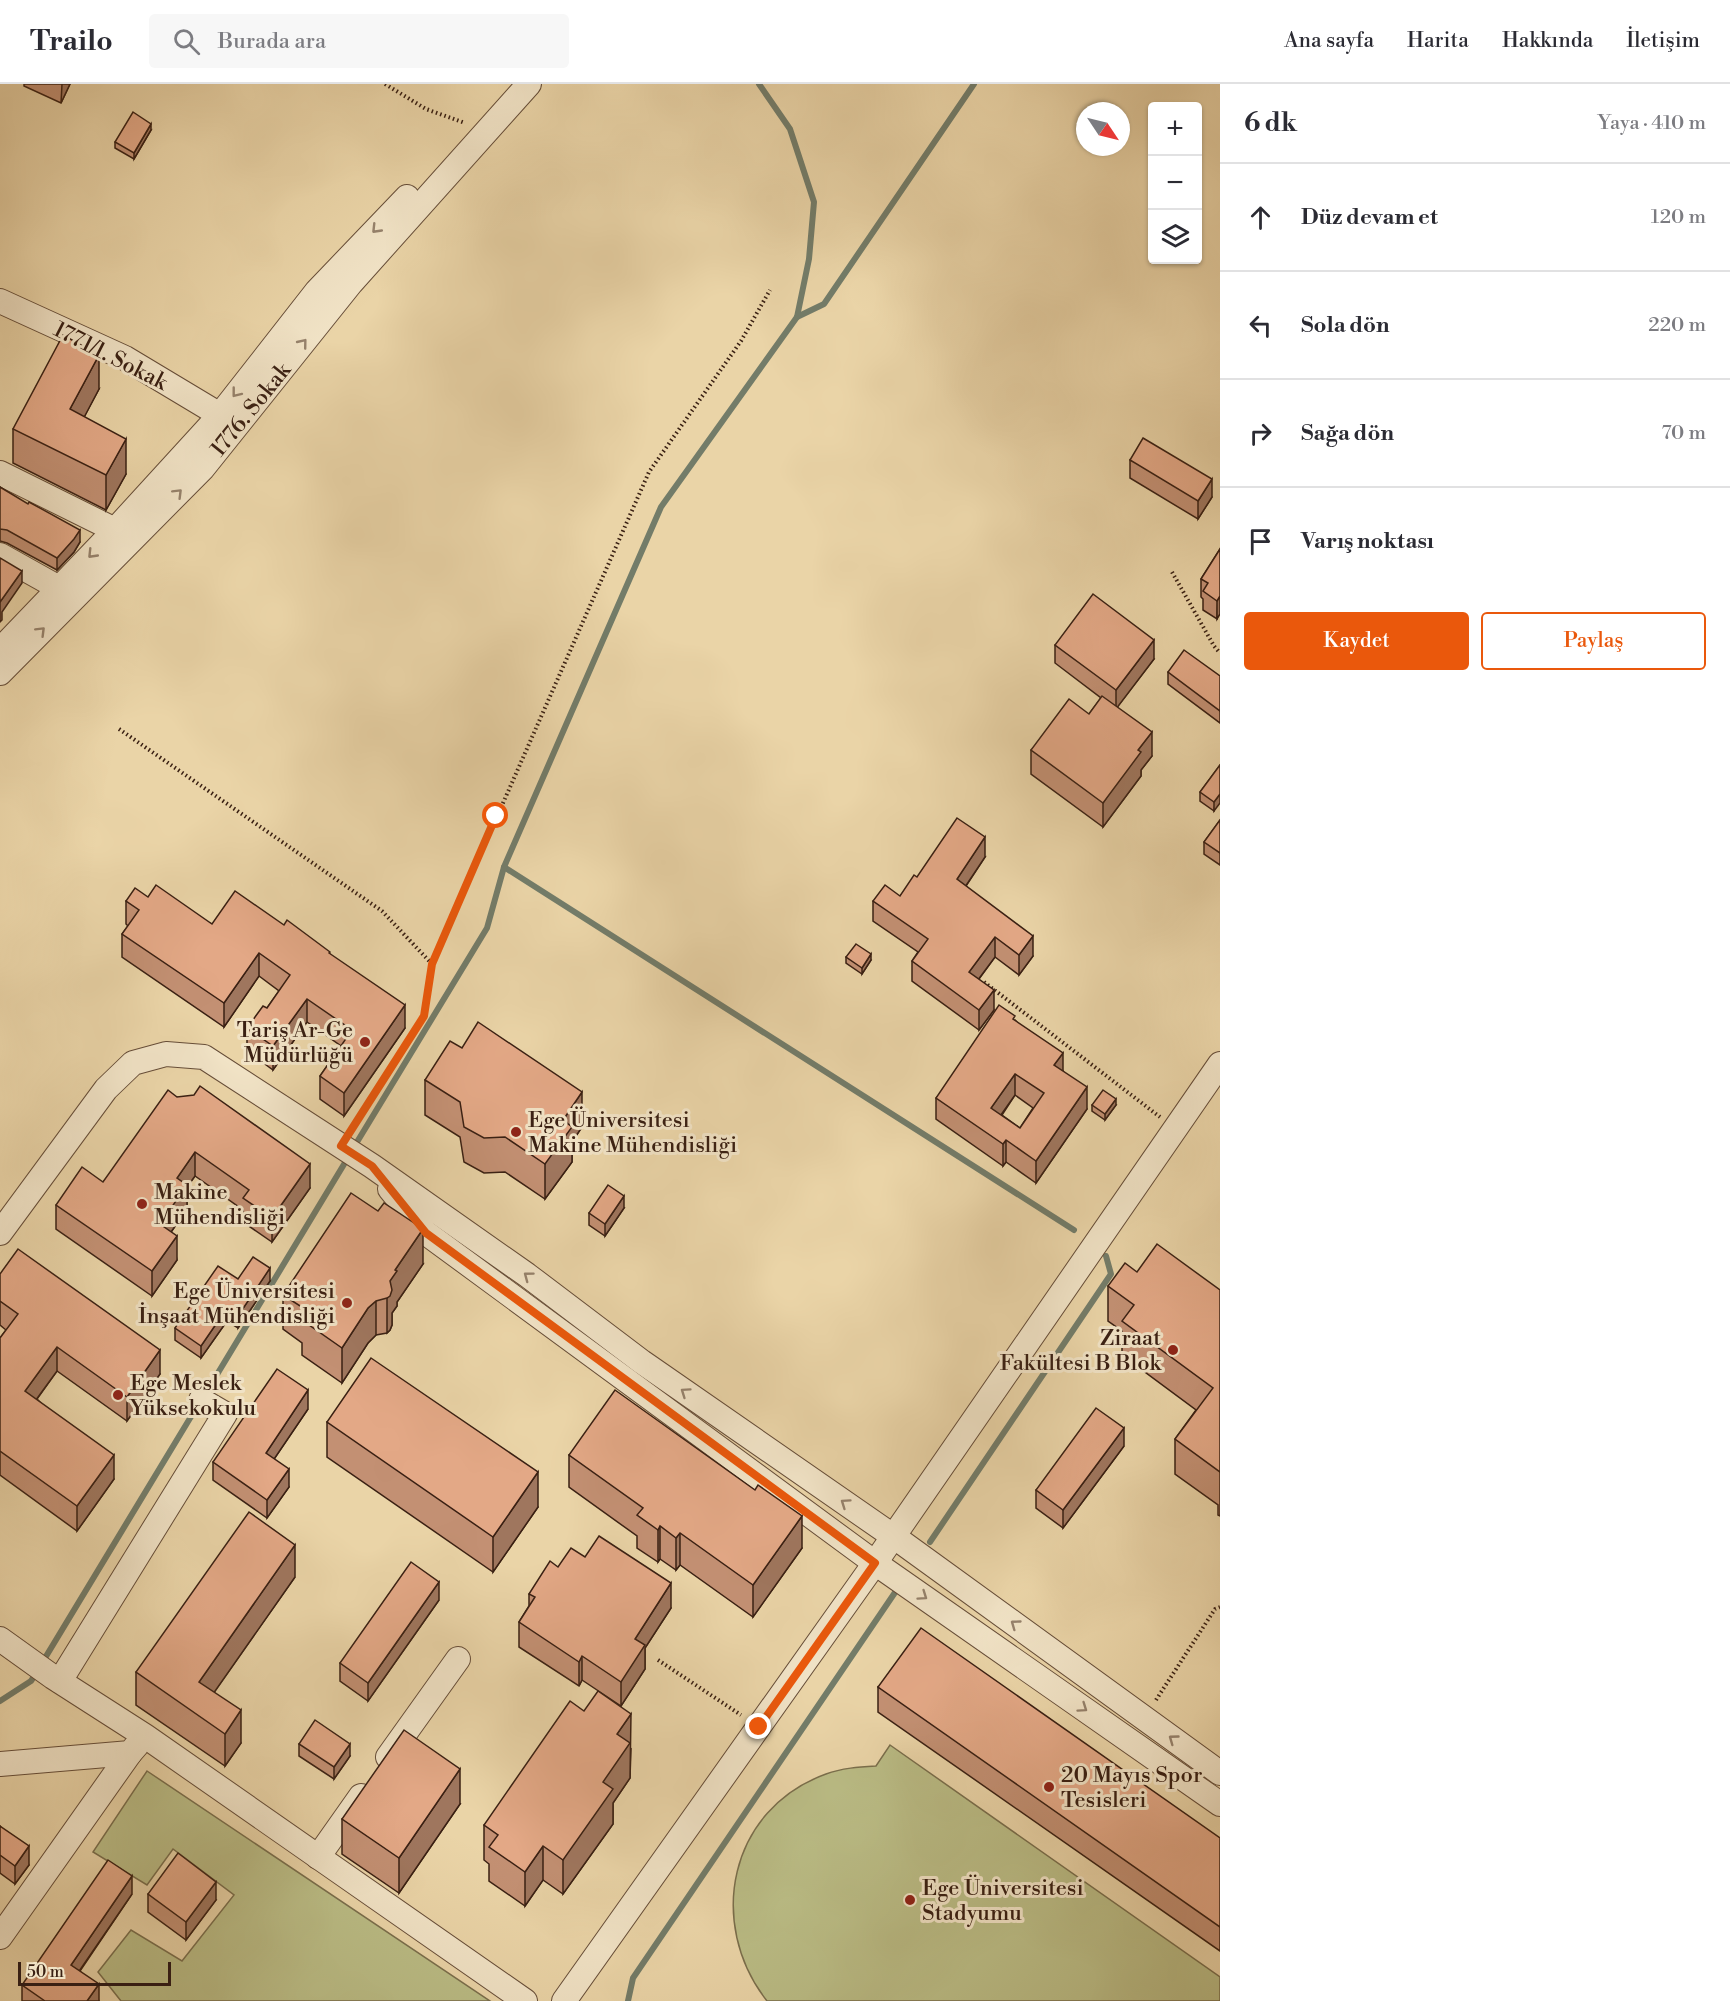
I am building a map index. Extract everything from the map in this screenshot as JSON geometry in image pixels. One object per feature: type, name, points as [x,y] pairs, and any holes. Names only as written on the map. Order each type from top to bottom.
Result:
[{"type":"street","name":"1776. Sokak","points":[[0,673],[203,468],[351,283],[480,129],[514,84]]},
{"type":"street","name":"1776. Sokak","points":[[0,650],[115,530],[220,415],[317,291],[480,129],[529,84]]},
{"type":"street","name":"1771/1. Sokak","points":[[0,301],[125,358],[220,415]]},
{"type":"street","points":[[0,473],[115,530]]},
{"type":"street","points":[[0,555],[59,588]]},
{"type":"street","points":[[0,1233],[105,1089],[133,1063],[166,1054],[204,1057],[356,1155],[527,1275],[642,1362],[893,1536],[1220,1773]]},
{"type":"street","points":[[564,2001],[875,1563],[1220,1064]]},
{"type":"street","points":[[356,1155],[426,1233],[875,1563],[1220,1804]]},
{"type":"street","points":[[537,1315],[552,1295]]},
{"type":"street","points":[[629,1382],[642,1362]]},
{"type":"street","points":[[57,1679],[225,1414],[201,1400]]},
{"type":"street","points":[[0,1639],[57,1679],[137,1745],[318,1857],[525,2001]]},
{"type":"street","points":[[318,1857],[458,1659]]},
{"type":"street","points":[[0,1764],[137,1745]]},
{"type":"street","points":[[0,1937],[137,1745]]},
{"type":"path","points":[[385,84],[426,109],[480,129]]},
{"type":"path","points":[[356,1155],[424,1016],[432,964],[649,472],[741,340],[770,290]]},
{"type":"path","points":[[1172,572],[1220,653]]},
{"type":"path","points":[[119,729],[382,911],[432,964]]},
{"type":"path","points":[[984,982],[1174,1128]]},
{"type":"path","points":[[1144,1718],[1215,1609],[1220,1607]]},
{"type":"path","points":[[658,1660],[759,1727]]},
{"type":"green space","name":"Ege Üniversitesi Stadyumu","points":[[890,1745],[1220,1977],[1220,2001],[767,2001],[748,1970],[737,1938],[733,1904],[737,1871],[749,1841],[767,1813],[793,1791],[832,1772],[876,1766]]},
{"type":"green space","points":[[147,1771],[490,2001],[121,2001],[98,1972],[131,1930],[182,1961],[234,1895],[173,1849],[147,1885],[93,1852]]},
{"type":"building","points":[[133,112],[151,124],[134,153],[115,142]]},
{"type":"building","points":[[63,335],[99,355],[70,409],[126,439],[106,475],[13,429]]},
{"type":"building","points":[[1143,438],[1212,479],[1198,501],[1130,460]]},
{"type":"building","points":[[0,487],[80,530],[57,558],[7,530],[0,529]]},
{"type":"building","points":[[1220,549],[1220,596],[1217,601],[1203,591],[1208,583],[1201,579]]},
{"type":"building","points":[[0,558],[22,571],[0,602]]},
{"type":"building","points":[[1093,594],[1154,640],[1116,690],[1055,645]]},
{"type":"building","points":[[1184,650],[1220,676],[1220,711],[1168,672]]},
{"type":"building","points":[[1102,696],[1152,732],[1138,750],[1141,752],[1103,803],[1031,750],[1069,699],[1089,714]]},
{"type":"building","points":[[1220,765],[1220,794],[1214,802],[1200,792]]},
{"type":"building","points":[[957,818],[985,837],[957,879],[1033,936],[1019,955],[995,937],[969,972],[994,990],[979,1010],[912,961],[928,939],[873,901],[885,885],[900,896],[914,875],[917,877]]},
{"type":"building","points":[[1220,820],[1220,853],[1204,842]]},
{"type":"building","points":[[156,885],[212,924],[235,891],[284,925],[287,920],[329,953],[405,1005],[344,1093],[320,1076],[352,1030],[307,999],[273,1046],[247,1028],[263,1006],[267,1008],[290,975],[259,953],[224,1003],[122,934],[139,910],[126,901],[135,888],[148,897]]},
{"type":"building","points":[[856,944],[871,954],[862,968],[846,957]]},
{"type":"building","points":[[999,1005],[1015,1016],[1013,1019],[1063,1053],[1054,1065],[1087,1087],[1036,1161],[1006,1140],[1003,1144],[936,1098]],"holes":[[[1015,1074],[1044,1093],[1020,1128],[991,1108]]]},
{"type":"building","points":[[478,1022],[582,1092],[563,1120],[572,1127],[545,1164],[505,1137],[484,1138],[464,1127],[460,1102],[425,1080],[450,1041],[462,1048]]},
{"type":"building","name":"Makine Mühendisliği","points":[[200,1086],[310,1164],[272,1218],[243,1198],[249,1190],[195,1152],[177,1178],[187,1185],[160,1224],[177,1236],[152,1271],[56,1205],[82,1167],[103,1182],[168,1090],[177,1097],[194,1095]]},
{"type":"building","points":[[1103,1090],[1116,1099],[1105,1114],[1092,1105]]},
{"type":"building","points":[[608,1185],[624,1196],[605,1224],[589,1213]]},
{"type":"building","name":"Ege Üniversitesi İnşaat Mühendisliği","points":[[351,1193],[378,1211],[384,1203],[423,1229],[395,1270],[397,1271],[390,1281],[392,1290],[390,1296],[376,1301],[368,1308],[342,1348],[302,1320],[308,1311],[283,1295]]},
{"type":"building","points":[[1157,1244],[1220,1290],[1220,1472],[1175,1439],[1213,1388],[1122,1321],[1134,1305],[1108,1286],[1125,1263],[1137,1272]]},
{"type":"building","name":"Ege Meslek Yüksekokulu","points":[[18,1249],[160,1350],[127,1397],[57,1347],[25,1391],[114,1455],[77,1506],[0,1451],[0,1338],[18,1314],[0,1301],[0,1274]]},
{"type":"building","points":[[253,1257],[270,1268],[238,1316],[227,1308],[201,1346],[175,1328],[218,1266],[238,1279]]},
{"type":"building","points":[[371,1358],[538,1472],[493,1537],[327,1422]]},
{"type":"building","points":[[277,1369],[308,1390],[266,1453],[289,1469],[267,1500],[213,1462]]},
{"type":"building","points":[[615,1390],[755,1490],[758,1485],[802,1516],[753,1585],[680,1533],[676,1538],[660,1526],[658,1530],[637,1515],[643,1508],[569,1455]]},
{"type":"building","points":[[1096,1408],[1124,1428],[1063,1510],[1036,1490]]},
{"type":"building","points":[[249,1512],[295,1545],[199,1682],[241,1710],[225,1734],[136,1672]]},
{"type":"building","points":[[599,1536],[671,1583],[635,1639],[645,1645],[621,1682],[582,1656],[579,1662],[519,1622],[535,1597],[529,1594],[550,1561],[558,1567],[571,1548],[585,1557]]},
{"type":"building","points":[[411,1562],[439,1582],[368,1683],[340,1663]]},
{"type":"building","name":"20 Mayıs Spor Tesisleri","points":[[921,1628],[1220,1838],[1220,1927],[878,1687]]},
{"type":"building","points":[[598,1691],[631,1714],[617,1734],[630,1743],[603,1782],[613,1789],[563,1860],[543,1846],[525,1872],[489,1847],[498,1835],[484,1825],[570,1701],[584,1711]]},
{"type":"building","points":[[315,1720],[350,1744],[334,1767],[299,1744]]},
{"type":"building","points":[[404,1730],[460,1769],[399,1858],[342,1819]]},
{"type":"building","points":[[0,1826],[29,1846],[15,1866],[0,1855]]},
{"type":"building","points":[[178,1853],[216,1882],[186,1922],[148,1894]]},
{"type":"building","points":[[108,1860],[132,1876],[71,1965],[99,1984],[87,2001],[45,2001],[22,1985]]},
{"type":"waterway","points":[[354,1147],[487,928],[504,867],[661,507],[797,317],[809,259],[814,202],[790,129],[759,84]]},
{"type":"waterway","points":[[797,317],[824,304],[974,84]]},
{"type":"waterway","points":[[504,867],[1074,1230]]},
{"type":"waterway","points":[[204,1396],[349,1156]]},
{"type":"waterway","points":[[930,1542],[1111,1274],[1106,1256]]},
{"type":"waterway","points":[[42,1663],[198,1405]]},
{"type":"waterway","points":[[628,2001],[633,1978],[896,1591]]},
{"type":"waterway","points":[[0,1701],[31,1681],[37,1672]]},
{"type":"place","name":"Tariş Ar-Ge Müdürlüğü","points":[[365,1042]]},
{"type":"place","name":"Ege Üniversitesi Makine Mühendisliği","points":[[516,1132]]},
{"type":"place","name":"Makine Mühendisliği","points":[[142,1204]]},
{"type":"place","name":"Ege Üniversitesi İnşaat Mühendisliği","points":[[347,1303]]},
{"type":"place","name":"Ziraat Fakültesi B Blok","points":[[1173,1350]]},
{"type":"place","name":"Ege Meslek Yüksekokulu","points":[[118,1395]]},
{"type":"place","name":"20 Mayıs Spor Tesisleri","points":[[1049,1787]]},
{"type":"place","name":"Ege Üniversitesi Stadyumu","points":[[910,1900]]},
{"type":"route","points":[[496,816],[432,964],[424,1016],[341,1146],[372,1166],[426,1233],[875,1563],[759,1727]]}]
